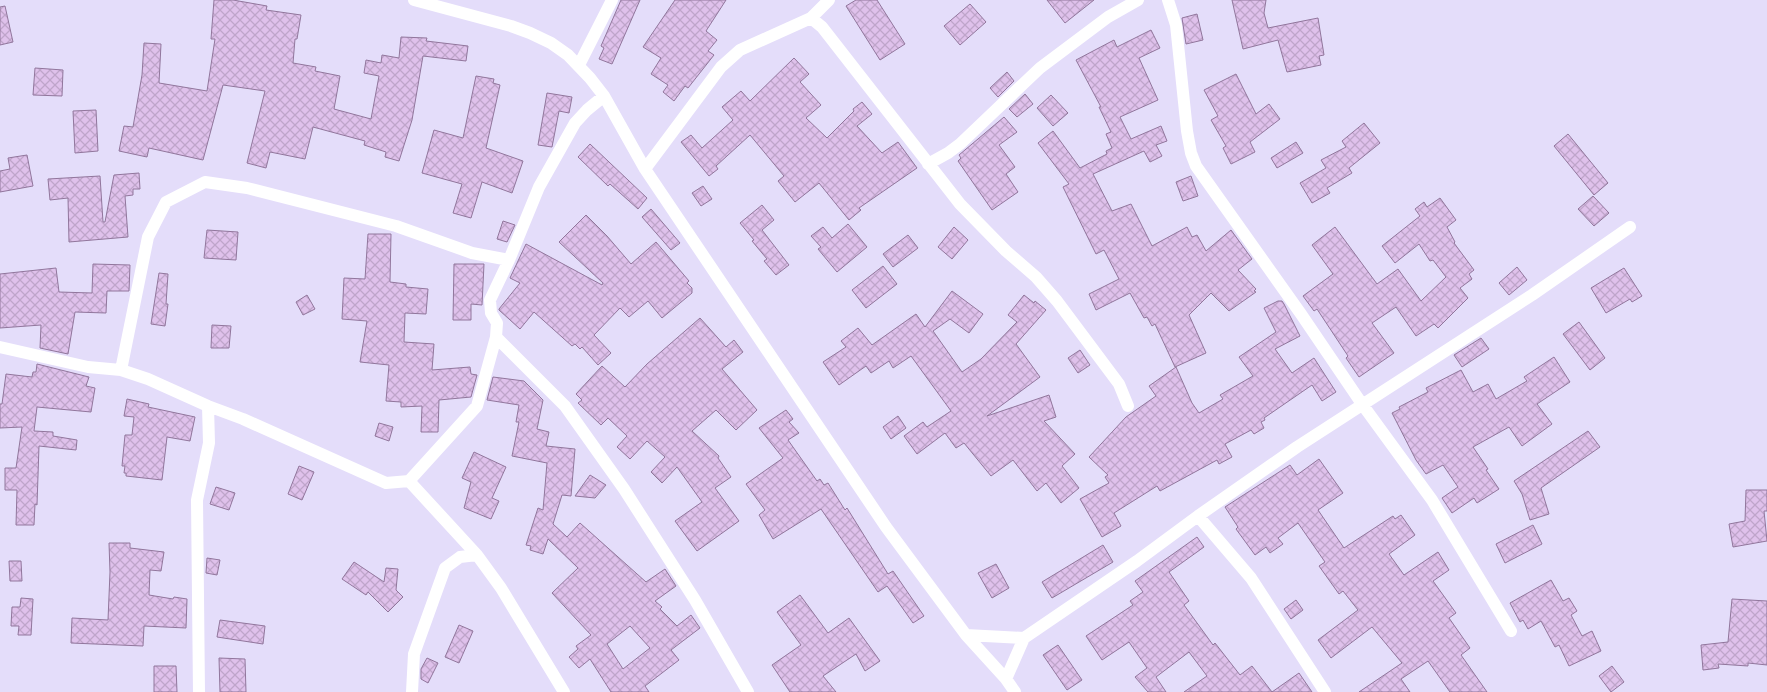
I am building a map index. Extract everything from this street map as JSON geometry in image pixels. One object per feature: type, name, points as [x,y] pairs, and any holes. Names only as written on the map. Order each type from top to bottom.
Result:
[{"type":"street","points":[[414,0],[511,26],[551,43],[579,65],[604,96],[645,169],[886,527],[966,635],[1006,679],[1015,692]]},
{"type":"street","points":[[579,65],[612,0]]},
{"type":"street","points":[[645,169],[721,67],[740,50],[811,18],[829,0]]},
{"type":"street","points":[[928,164],[960,144],[1040,68],[1108,17],[1138,0]]},
{"type":"street","points":[[1168,0],[1176,25],[1187,131],[1191,153],[1196,166],[1302,314],[1362,404],[1432,500],[1511,631]]},
{"type":"street","points":[[811,18],[822,27],[960,204],[1006,251],[1036,277],[1058,301],[1119,384],[1128,406]]},
{"type":"street","points":[[0,347],[88,367],[121,370],[148,379],[208,406],[243,419],[386,482],[409,481],[477,406],[498,323],[492,313],[490,300],[510,260],[539,187],[575,123],[586,110],[604,96]]},
{"type":"street","points":[[121,370],[148,237],[166,202],[204,182],[247,188],[386,223],[472,253],[510,260]]},
{"type":"street","points":[[1006,679],[1024,638],[1362,404],[1532,295],[1630,227]]},
{"type":"street","points":[[496,337],[565,406],[624,489],[695,600],[748,692]]},
{"type":"street","points":[[199,692],[197,500],[209,443],[208,406]]},
{"type":"street","points":[[409,481],[477,556],[502,588],[564,692]]},
{"type":"street","points":[[1198,516],[1251,578],[1325,692]]},
{"type":"street","points":[[412,692],[414,654],[445,568],[460,557],[477,556]]},
{"type":"street","points":[[966,635],[1024,638]]},
{"type":"building","points":[[214,0],[233,0],[267,6],[266,10],[301,15],[297,39],[295,39],[293,63],[316,67],[315,71],[340,76],[334,109],[371,119],[379,76],[364,73],[366,60],[381,63],[382,55],[399,58],[401,37],[427,38],[426,41],[468,46],[466,61],[423,56],[412,120],[399,161],[385,157],[386,152],[364,145],[365,141],[313,127],[305,159],[270,152],[266,168],[247,163],[265,91],[223,85],[203,160],[149,148],[147,157],[119,151],[124,126],[133,127],[142,75],[144,43],[161,44],[159,83],[207,91],[215,39],[211,39]]},
{"type":"building","points":[[621,0],[640,0],[612,64],[599,59],[604,48],[601,46]]},
{"type":"building","points":[[675,0],[726,0],[706,31],[717,40],[708,51],[714,55],[688,88],[685,86],[674,101],[663,92],[668,85],[651,74],[661,58],[643,47]]},
{"type":"building","points":[[856,0],[877,0],[905,44],[880,60],[846,6]]},
{"type":"building","points":[[1047,0],[1094,0],[1065,23]]},
{"type":"building","points":[[1232,0],[1266,0],[1264,13],[1268,28],[1318,18],[1324,55],[1319,56],[1321,65],[1287,72],[1278,40],[1243,49]]},
{"type":"building","points":[[970,4],[986,22],[960,45],[944,26]]},
{"type":"building","points":[[5,6],[13,42],[0,45],[0,7]]},
{"type":"building","points":[[1197,14],[1203,40],[1186,44],[1182,18]]},
{"type":"building","points":[[1151,30],[1160,48],[1139,58],[1158,100],[1120,117],[1131,139],[1161,126],[1167,141],[1156,145],[1162,156],[1150,162],[1144,151],[1093,174],[1112,211],[1131,204],[1152,246],[1187,227],[1192,237],[1197,235],[1206,251],[1231,230],[1252,259],[1238,270],[1256,289],[1254,291],[1256,292],[1229,311],[1211,293],[1189,315],[1206,353],[1175,367],[1155,324],[1152,326],[1147,317],[1144,318],[1130,293],[1096,310],[1089,294],[1119,279],[1104,250],[1096,254],[1063,187],[1069,184],[1038,143],[1053,131],[1080,168],[1107,154],[1106,151],[1112,148],[1106,134],[1111,132],[1099,107],[1101,107],[1076,60],[1114,40],[1117,47]]},
{"type":"building","points":[[794,58],[809,74],[800,82],[821,105],[806,118],[827,138],[854,111],[853,109],[862,102],[872,114],[857,126],[882,153],[898,142],[917,168],[859,208],[861,210],[849,220],[819,183],[795,202],[778,181],[784,176],[750,135],[716,166],[718,169],[709,176],[681,142],[691,135],[702,148],[733,120],[722,107],[741,91],[750,101]]},
{"type":"building","points":[[35,68],[63,70],[62,96],[33,95]]},
{"type":"building","points":[[1007,72],[1014,81],[998,97],[990,88]]},
{"type":"building","points":[[1236,74],[1256,114],[1269,104],[1280,119],[1250,142],[1255,152],[1231,164],[1223,148],[1226,146],[1211,120],[1218,116],[1204,90]]},
{"type":"building","points":[[476,76],[494,79],[493,83],[500,85],[486,148],[523,161],[512,193],[482,182],[471,218],[453,213],[462,184],[422,173],[434,130],[463,138]]},
{"type":"building","points":[[547,93],[572,97],[569,113],[559,111],[552,147],[538,145]]},
{"type":"building","points":[[1025,94],[1033,104],[1017,117],[1009,109]]},
{"type":"building","points":[[1051,95],[1068,113],[1053,126],[1037,108]]},
{"type":"building","points":[[96,110],[98,151],[75,153],[73,111]]},
{"type":"building","points":[[1004,117],[1017,132],[999,145],[1015,167],[1006,174],[1018,192],[992,210],[958,161],[961,158],[959,155]]},
{"type":"building","points":[[1364,123],[1380,143],[1349,168],[1352,173],[1327,188],[1330,193],[1312,203],[1300,183],[1326,168],[1321,160],[1346,147],[1342,141]]},
{"type":"building","points":[[1568,134],[1608,183],[1594,195],[1554,146]]},
{"type":"building","points":[[1296,142],[1303,153],[1277,168],[1271,158]]},
{"type":"building","points":[[590,144],[647,198],[638,209],[610,184],[608,186],[578,157]]},
{"type":"building","points":[[27,155],[33,186],[0,192],[0,171],[10,169],[8,158]]},
{"type":"building","points":[[139,173],[140,189],[133,189],[133,195],[125,196],[128,237],[69,242],[68,198],[50,200],[48,179],[100,176],[103,222],[105,222],[114,175]]},
{"type":"building","points":[[1191,176],[1198,196],[1183,201],[1176,182]]},
{"type":"building","points":[[703,186],[712,199],[701,206],[692,193]]},
{"type":"building","points":[[1593,196],[1609,213],[1594,226],[1578,209]]},
{"type":"building","points":[[1440,198],[1456,220],[1447,227],[1454,243],[1474,270],[1469,274],[1472,279],[1460,288],[1468,298],[1438,328],[1434,324],[1416,336],[1396,307],[1372,323],[1394,353],[1359,377],[1346,358],[1348,356],[1317,309],[1314,311],[1303,296],[1333,274],[1312,245],[1335,227],[1377,284],[1398,269],[1421,301],[1446,277],[1433,260],[1430,261],[1419,244],[1395,263],[1382,246],[1420,216],[1415,209],[1424,202],[1427,207]]},
{"type":"building","points":[[762,205],[774,220],[762,230],[789,265],[776,275],[764,261],[767,259],[740,223]]},
{"type":"building","points":[[651,209],[680,243],[671,250],[642,217]]},
{"type":"building","points":[[586,215],[631,264],[656,242],[689,281],[687,283],[692,288],[692,293],[662,318],[648,301],[629,317],[620,308],[594,335],[611,353],[598,365],[582,347],[580,349],[575,344],[572,346],[534,312],[520,329],[499,310],[520,283],[510,278],[526,244],[602,285],[603,283],[559,242]]},
{"type":"building","points":[[503,221],[515,225],[507,242],[497,239]]},
{"type":"building","points":[[848,224],[867,247],[837,272],[818,249],[821,247],[811,236],[823,227],[832,238]]},
{"type":"building","points":[[954,227],[968,240],[952,259],[938,247]]},
{"type":"building","points":[[207,230],[238,232],[236,260],[204,258]]},
{"type":"building","points":[[368,234],[391,234],[390,282],[406,284],[406,287],[428,289],[426,314],[405,313],[404,342],[434,344],[432,370],[470,367],[471,374],[477,375],[471,397],[439,400],[438,432],[421,432],[422,406],[401,407],[401,402],[386,401],[389,365],[360,362],[367,321],[342,319],[344,278],[365,279]]},
{"type":"building","points":[[908,235],[918,248],[893,267],[883,254]]},
{"type":"building","points":[[93,264],[130,265],[129,291],[107,291],[106,313],[75,312],[68,354],[40,348],[41,325],[0,328],[0,274],[56,268],[59,292],[92,293]]},
{"type":"building","points":[[454,264],[484,264],[482,305],[471,304],[471,320],[453,320]]},
{"type":"building","points":[[883,266],[897,284],[866,308],[852,290]]},
{"type":"building","points":[[1517,267],[1527,280],[1509,295],[1499,283]]},
{"type":"building","points":[[1624,268],[1642,296],[1632,302],[1630,299],[1606,313],[1591,288]]},
{"type":"building","points":[[159,273],[168,274],[166,304],[168,304],[165,326],[151,324]]},
{"type":"building","points":[[952,291],[983,314],[969,333],[950,319],[933,331],[962,372],[981,359],[1017,322],[1008,315],[1024,295],[1046,310],[1016,344],[1040,377],[987,416],[1049,395],[1056,417],[1044,421],[1075,454],[1062,466],[1079,488],[1061,503],[1046,483],[1037,491],[1013,460],[991,476],[964,443],[956,448],[945,433],[917,454],[904,436],[923,422],[927,427],[951,411],[911,356],[893,368],[889,361],[871,373],[866,366],[839,385],[823,362],[846,347],[841,341],[858,328],[872,345],[916,314],[925,327]]},
{"type":"building","points":[[307,295],[315,309],[303,315],[296,302]]},
{"type":"building","points":[[1282,301],[1284,304],[1300,336],[1275,349],[1292,373],[1314,358],[1336,392],[1322,401],[1312,385],[1264,418],[1265,420],[1261,422],[1264,428],[1254,434],[1251,430],[1225,444],[1232,457],[1219,464],[1217,460],[1160,491],[1157,486],[1114,513],[1121,526],[1102,537],[1080,499],[1109,483],[1105,477],[1108,475],[1089,457],[1126,417],[1156,396],[1149,386],[1176,367],[1192,403],[1199,413],[1223,399],[1220,395],[1253,376],[1239,357],[1276,332],[1264,308]]},
{"type":"building","points":[[700,318],[726,347],[734,340],[743,352],[722,369],[757,410],[736,430],[716,410],[692,431],[719,456],[718,458],[731,477],[715,488],[739,521],[697,551],[675,521],[702,502],[677,467],[662,483],[651,472],[665,457],[647,441],[630,459],[617,447],[627,436],[608,418],[601,425],[578,403],[582,400],[576,394],[602,366],[625,387],[647,364]]},
{"type":"building","points":[[1579,322],[1605,358],[1590,370],[1563,334]]},
{"type":"building","points":[[212,325],[231,326],[229,348],[211,348]]},
{"type":"building","points":[[1481,338],[1489,349],[1462,367],[1454,355]]},
{"type":"building","points":[[1080,350],[1090,365],[1078,373],[1068,358]]},
{"type":"building","points":[[1554,357],[1570,382],[1537,404],[1552,424],[1522,446],[1509,427],[1473,447],[1499,489],[1477,503],[1474,498],[1452,513],[1442,498],[1458,487],[1443,465],[1426,474],[1416,460],[1392,413],[1400,409],[1399,407],[1428,392],[1426,388],[1461,370],[1473,392],[1488,384],[1496,399],[1527,381],[1524,377]]},
{"type":"building","points":[[37,364],[89,377],[86,386],[95,388],[91,412],[37,407],[34,431],[53,432],[53,436],[77,440],[76,450],[39,446],[37,505],[35,504],[34,525],[16,525],[17,490],[5,490],[5,468],[16,468],[22,427],[0,428],[0,404],[2,404],[6,374],[32,377],[33,372],[36,372]]},
{"type":"building","points":[[493,377],[524,381],[543,400],[537,429],[549,432],[546,446],[575,449],[571,496],[562,495],[553,524],[567,537],[580,523],[646,582],[665,569],[676,586],[655,601],[662,607],[660,609],[677,626],[691,615],[700,628],[671,650],[679,660],[645,686],[649,692],[611,692],[590,659],[579,668],[569,657],[578,649],[576,646],[591,635],[552,593],[578,568],[548,539],[543,554],[530,550],[531,546],[526,545],[538,508],[543,510],[547,463],[512,456],[519,422],[516,422],[519,405],[487,400]],"holes":[[[630,626],[650,648],[623,669],[607,644]]]},
{"type":"building","points":[[127,399],[149,404],[148,407],[195,417],[190,441],[167,437],[162,480],[126,476],[126,473],[124,473],[125,466],[122,466],[125,435],[132,435],[134,417],[124,416]]},
{"type":"building","points":[[786,410],[793,419],[789,422],[799,433],[788,440],[817,481],[820,479],[824,485],[828,483],[845,510],[847,508],[888,574],[893,571],[924,616],[913,623],[887,586],[878,592],[821,509],[773,539],[759,515],[765,510],[746,484],[783,458],[759,428]]},
{"type":"building","points":[[898,416],[906,428],[891,439],[883,427]]},
{"type":"building","points":[[379,423],[393,427],[389,441],[375,436]]},
{"type":"building","points":[[1588,431],[1600,447],[1541,488],[1549,514],[1530,520],[1522,494],[1514,481]]},
{"type":"building","points":[[474,452],[506,467],[492,498],[499,501],[491,519],[464,508],[471,482],[462,478]]},
{"type":"building","points":[[1319,459],[1343,493],[1318,510],[1344,548],[1393,516],[1395,519],[1401,515],[1415,535],[1389,554],[1404,575],[1438,552],[1449,570],[1433,581],[1456,613],[1449,618],[1470,648],[1461,655],[1487,692],[1450,692],[1428,661],[1401,679],[1410,692],[1359,692],[1402,663],[1372,627],[1331,658],[1318,640],[1358,610],[1343,591],[1339,594],[1319,566],[1325,562],[1298,523],[1278,538],[1283,544],[1270,553],[1266,547],[1255,555],[1236,529],[1238,527],[1225,507],[1290,465],[1297,475]]},
{"type":"building","points":[[299,466],[314,472],[302,500],[288,494]]},
{"type":"building","points":[[590,475],[606,485],[595,498],[575,496]]},
{"type":"building","points":[[216,487],[235,493],[229,510],[210,504]]},
{"type":"building","points":[[1746,490],[1767,490],[1767,511],[1764,511],[1767,541],[1733,547],[1729,524],[1745,521]]},
{"type":"building","points":[[1533,525],[1542,544],[1505,563],[1496,544]]},
{"type":"building","points":[[1197,537],[1204,547],[1169,572],[1189,601],[1184,605],[1213,645],[1215,643],[1240,675],[1252,666],[1272,692],[1184,692],[1207,676],[1189,652],[1156,677],[1166,692],[1148,692],[1135,677],[1147,668],[1129,642],[1102,660],[1086,636],[1133,605],[1130,601],[1143,592],[1135,581]]},
{"type":"building","points":[[109,543],[130,543],[130,548],[164,552],[161,571],[150,570],[149,595],[187,599],[186,628],[144,626],[143,646],[71,643],[72,618],[108,620]]},
{"type":"building","points":[[1103,545],[1113,562],[1052,598],[1042,582]]},
{"type":"building","points":[[207,558],[220,560],[217,575],[206,573]]},
{"type":"building","points":[[9,561],[21,561],[22,581],[10,581]]},
{"type":"building","points":[[354,562],[384,582],[386,568],[398,569],[396,590],[403,597],[388,612],[368,592],[366,595],[342,579]]},
{"type":"building","points":[[996,564],[1009,588],[992,598],[978,573]]},
{"type":"building","points":[[1551,580],[1563,601],[1569,598],[1577,611],[1571,615],[1582,636],[1592,631],[1601,651],[1569,666],[1559,645],[1555,647],[1541,621],[1528,629],[1523,620],[1520,622],[1510,603]]},
{"type":"building","points":[[800,595],[828,633],[849,618],[880,661],[865,671],[856,654],[823,676],[836,692],[790,692],[772,665],[801,645],[777,612]]},
{"type":"building","points":[[21,598],[33,599],[31,635],[18,635],[19,626],[11,626],[12,607],[20,607]]},
{"type":"building","points":[[1732,599],[1767,601],[1767,665],[1748,663],[1748,666],[1718,664],[1719,668],[1703,670],[1701,645],[1728,642]]},
{"type":"building","points":[[1296,600],[1303,610],[1291,619],[1284,609]]},
{"type":"building","points":[[220,620],[265,626],[263,644],[217,637]]},
{"type":"building","points":[[459,625],[473,631],[459,663],[445,657]]},
{"type":"building","points":[[1058,645],[1082,680],[1067,690],[1043,655]]},
{"type":"building","points":[[219,658],[245,659],[246,692],[220,692]]},
{"type":"building","points":[[427,658],[438,663],[428,683],[421,679],[421,669]]},
{"type":"building","points":[[154,666],[176,666],[177,692],[154,692]]},
{"type":"building","points":[[1612,666],[1624,682],[1611,692],[1599,676]]},
{"type":"building","points":[[1299,673],[1312,692],[1272,692]]}]
